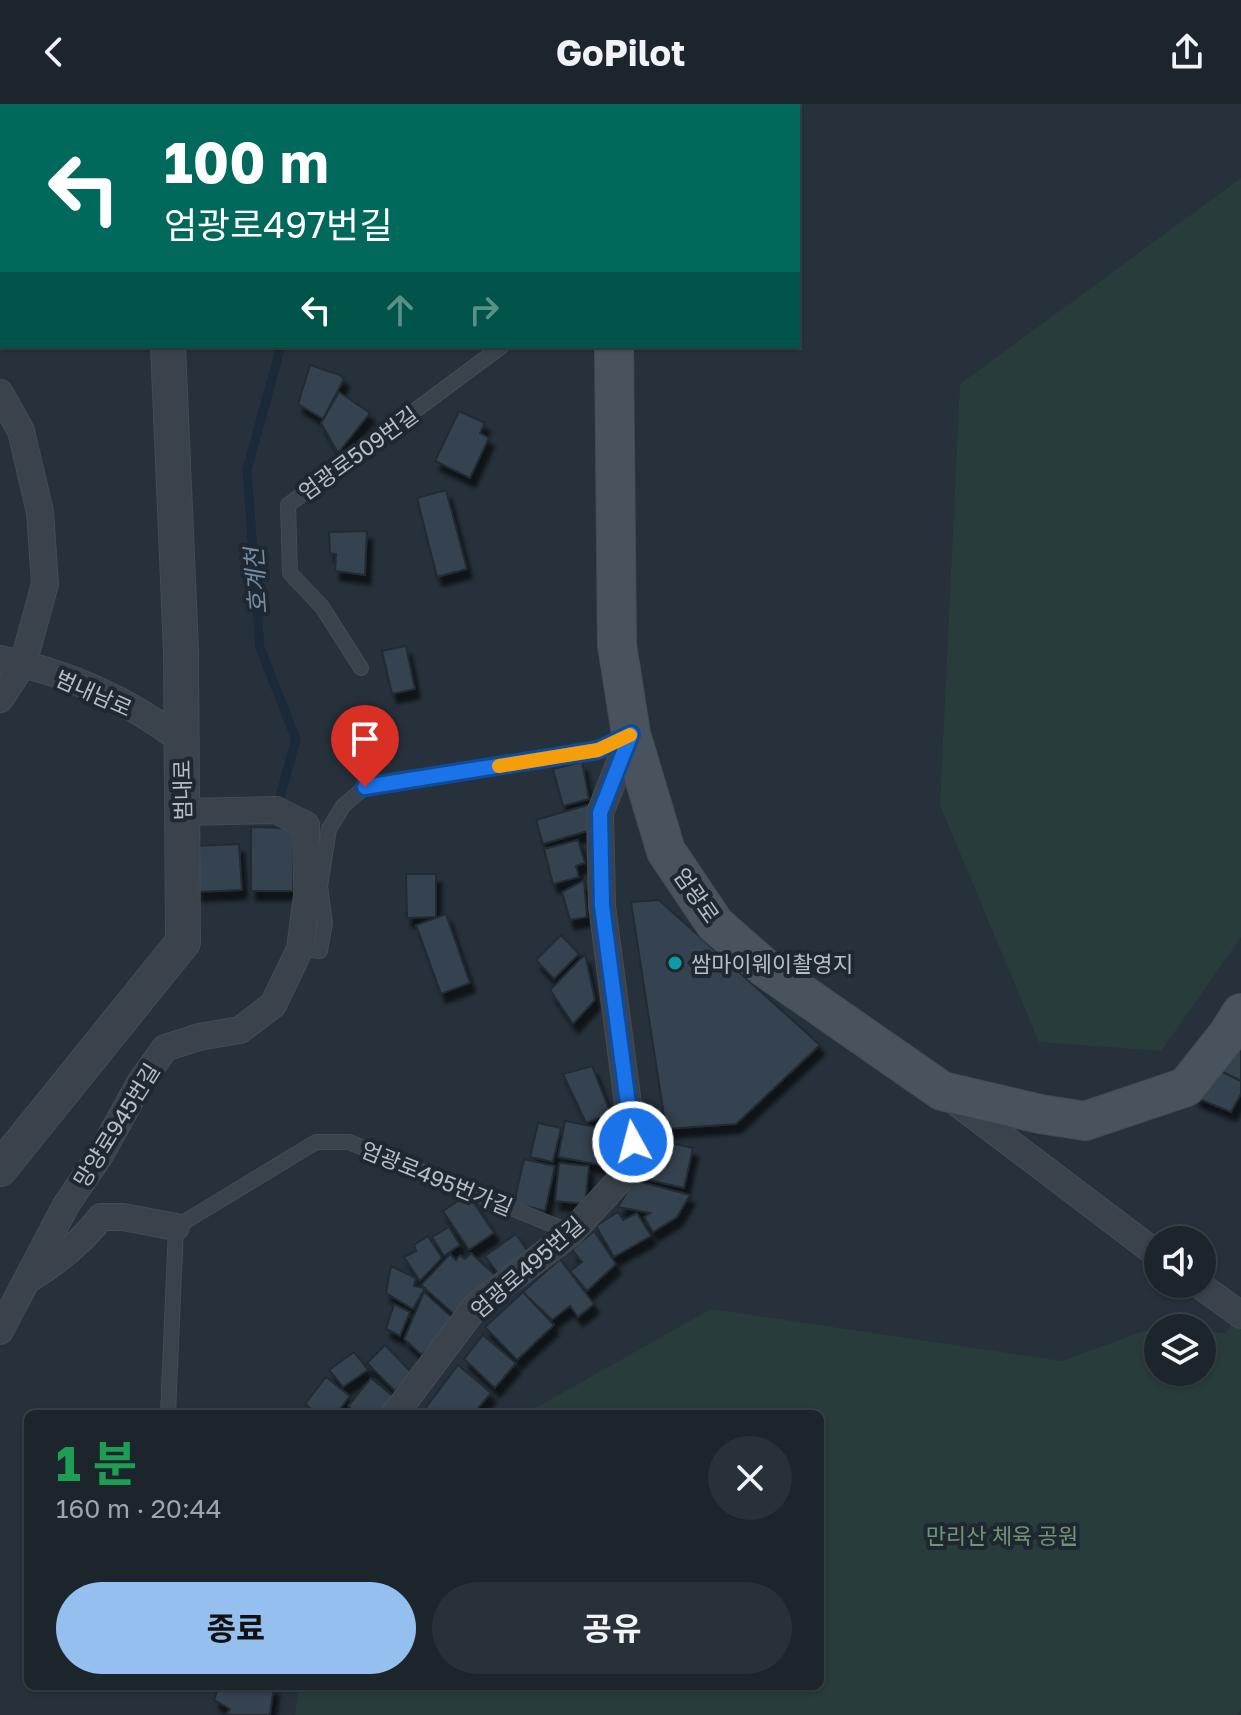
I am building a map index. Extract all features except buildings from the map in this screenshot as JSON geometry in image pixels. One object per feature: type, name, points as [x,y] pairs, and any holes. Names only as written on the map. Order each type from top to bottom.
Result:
[{"type":"main road","name":"엄광로","points":[[614,348],[617,645],[631,734],[666,851],[715,924],[765,968],[942,1091],[1040,1114],[1085,1121],[1186,1087],[1241,1013]]},
{"type":"street","name":"범내로","points":[[0,1169],[183,942],[181,650],[168,348]]},
{"type":"street","points":[[0,393],[21,431],[40,512],[45,584],[0,699]]},
{"type":"street","name":"범내남로","points":[[12,662],[94,688],[162,725],[181,740]]},
{"type":"street","name":"엄광로495번길","points":[[398,1410],[476,1306],[563,1240],[618,1182],[633,1142],[602,906],[600,813],[631,734]]},
{"type":"street","name":"망양로945번길","points":[[0,1331],[66,1205],[100,1155],[140,1083],[165,1048],[199,1037],[240,1030],[251,1022],[273,1005],[300,949],[307,895],[306,825],[276,810],[182,812]]},
{"type":"street","points":[[942,1091],[1144,1244]]},
{"type":"street","points":[[28,1279],[76,1245],[101,1217],[123,1217],[176,1227]]},
{"type":"street","points":[[1216,1297],[1241,1315]]},
{"type":"lane","name":"엄광로509번길","points":[[361,668],[322,607],[290,573],[288,505],[499,348]]},
{"type":"lane","points":[[300,949],[320,951],[325,923],[320,886],[329,829],[343,806],[365,787],[598,750],[631,734]]},
{"type":"lane","name":"엄광로495번가길","points":[[176,1227],[316,1142],[349,1142],[558,1227],[563,1240]]},
{"type":"lane","points":[[168,1410],[176,1227]]},
{"type":"green space","points":[[1241,178],[1241,937],[1161,1051],[1039,1042],[940,805],[960,384]]},
{"type":"green space","name":"만리산 체육 공원","points":[[711,1309],[1062,1361],[1144,1331],[1144,1386],[1216,1386],[1216,1333],[1226,1333],[1241,1309],[1241,1709],[1237,1715],[295,1715],[298,1690],[824,1690],[824,1410],[532,1410]]},
{"type":"waterway","name":"호계천","points":[[277,808],[296,739],[260,648],[247,470],[280,348]]},
{"type":"slow traffic","points":[[499,766],[598,750],[630,735]]},
{"type":"place","name":"쌈마이웨이촬영지","points":[[675,963]]},
{"type":"route","points":[[365,787],[598,750],[631,734],[600,813],[602,906],[633,1142]]}]
